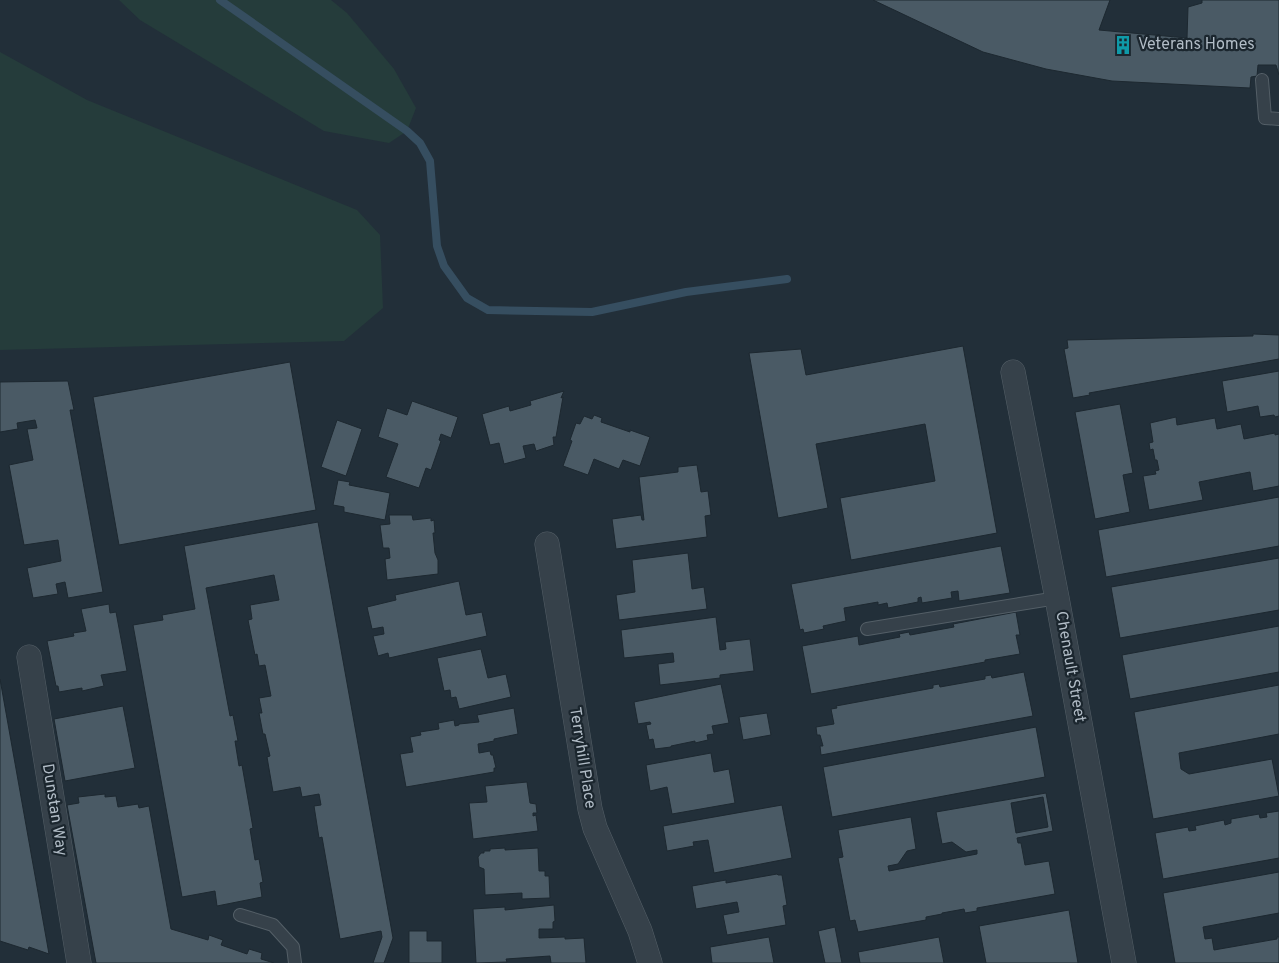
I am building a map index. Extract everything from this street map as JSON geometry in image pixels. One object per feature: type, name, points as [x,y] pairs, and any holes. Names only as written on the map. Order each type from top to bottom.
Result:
[{"type":"street","name":"Chenault Street","points":[[1013,372],[1057,598],[1124,963]]},
{"type":"street","name":"Terryhill Place","points":[[548,544],[590,809],[595,828],[640,931],[650,963]]},
{"type":"street","name":"Dunstan Way","points":[[29,656],[79,963]]},
{"type":"lane","points":[[1262,80],[1265,118],[1279,119]]},
{"type":"lane","points":[[867,629],[1057,598]]},
{"type":"lane","points":[[240,915],[273,925],[292,947],[295,963]]},
{"type":"green space","points":[[119,0],[331,0],[347,13],[394,69],[416,108],[407,131],[389,143],[324,131],[140,20]]},
{"type":"green space","points":[[0,52],[87,100],[357,210],[380,235],[383,308],[344,341],[0,350]]},
{"type":"building","name":"Veterans Homes","points":[[873,0],[1110,0],[1099,30],[1187,38],[1188,7],[1202,3],[1202,0],[1279,0],[1279,75],[1276,65],[1258,65],[1257,76],[1251,77],[1250,88],[1112,81],[1046,69],[983,52]]},
{"type":"building","points":[[1253,334],[1279,335],[1279,359],[1089,393],[1090,395],[1073,398],[1064,349],[1068,348],[1067,340],[1253,336]]},
{"type":"building","points":[[963,346],[997,533],[851,560],[840,498],[935,481],[925,424],[816,444],[828,508],[778,518],[749,353],[801,349],[806,375]]},
{"type":"building","points":[[290,362],[316,510],[119,545],[93,397]]},
{"type":"building","points":[[1279,371],[1279,416],[1260,417],[1258,406],[1227,412],[1222,381]]},
{"type":"building","points":[[68,381],[74,410],[70,410],[103,592],[68,598],[65,582],[56,584],[58,594],[33,598],[27,568],[61,561],[58,540],[24,545],[9,465],[33,460],[27,429],[37,428],[35,420],[17,423],[18,429],[0,432],[0,382]]},
{"type":"building","points":[[564,391],[561,398],[563,397],[556,437],[553,437],[554,445],[536,451],[534,444],[523,446],[526,458],[504,464],[499,443],[490,445],[482,414],[509,406],[510,411],[531,405],[530,401]]},
{"type":"building","points":[[412,401],[458,417],[451,438],[441,434],[439,440],[441,441],[431,470],[426,468],[419,488],[386,477],[398,444],[378,437],[387,408],[407,415]]},
{"type":"building","points":[[1120,404],[1133,473],[1123,475],[1130,512],[1095,519],[1075,412]]},
{"type":"building","points":[[594,415],[602,418],[601,422],[650,437],[640,466],[623,460],[619,469],[594,459],[588,475],[563,466],[576,423],[580,424],[584,416],[592,419]]},
{"type":"building","points":[[1176,417],[1177,425],[1215,418],[1217,429],[1241,424],[1244,439],[1275,433],[1275,435],[1279,434],[1279,486],[1253,491],[1250,472],[1199,482],[1203,500],[1149,510],[1143,476],[1156,474],[1155,471],[1159,470],[1153,449],[1150,450],[1149,443],[1153,442],[1150,423]]},
{"type":"building","points":[[337,420],[362,429],[346,476],[321,467]]},
{"type":"building","points":[[697,465],[701,492],[708,491],[711,515],[705,516],[707,537],[616,549],[612,519],[641,515],[642,520],[644,520],[639,477],[678,472],[678,467]]},
{"type":"building","points":[[338,480],[350,482],[349,485],[390,493],[385,520],[344,512],[344,507],[333,505]]},
{"type":"building","points":[[1279,497],[1279,546],[1106,577],[1098,530]]},
{"type":"building","points":[[389,515],[412,515],[413,520],[431,518],[431,521],[434,520],[435,533],[433,533],[435,553],[438,560],[438,574],[387,580],[385,559],[390,558],[389,548],[383,548],[380,525],[390,524]]},
{"type":"building","points":[[318,522],[393,938],[384,963],[373,963],[382,937],[381,931],[340,939],[322,837],[319,838],[314,806],[321,805],[319,794],[302,797],[300,787],[273,792],[267,757],[270,756],[259,713],[262,713],[259,698],[271,696],[265,665],[259,666],[257,654],[255,655],[248,620],[252,619],[250,605],[279,600],[274,575],[206,588],[230,716],[233,715],[238,741],[235,741],[239,766],[242,765],[253,828],[250,829],[255,860],[259,859],[263,882],[260,883],[262,897],[217,906],[215,891],[182,897],[133,625],[163,620],[162,615],[195,609],[184,546]]},
{"type":"building","points":[[1001,546],[1010,593],[959,601],[958,591],[951,592],[952,598],[922,603],[921,597],[918,598],[918,602],[888,608],[887,603],[878,605],[878,602],[844,608],[846,621],[823,626],[824,629],[804,633],[803,629],[800,630],[791,584]]},
{"type":"building","points":[[688,553],[692,589],[704,587],[707,609],[619,620],[616,595],[635,592],[632,560]]},
{"type":"building","points":[[1279,558],[1279,610],[1120,638],[1111,587]]},
{"type":"building","points":[[459,581],[466,615],[482,612],[487,636],[389,658],[388,653],[378,656],[373,636],[384,634],[383,627],[372,629],[367,607],[396,600],[395,595]]},
{"type":"building","points":[[109,604],[110,613],[116,612],[127,671],[101,675],[104,686],[82,691],[82,688],[59,692],[58,686],[56,686],[47,641],[74,636],[73,633],[86,631],[81,609]]},
{"type":"building","points":[[1016,612],[1020,635],[1016,635],[1020,654],[811,694],[802,646],[858,636],[859,645],[900,637],[899,634],[909,632],[910,635],[954,627],[953,624]]},
{"type":"building","points":[[716,617],[720,650],[726,649],[725,642],[750,639],[754,671],[720,675],[720,678],[660,685],[658,664],[674,662],[673,653],[624,658],[621,630]]},
{"type":"building","points":[[1279,626],[1279,672],[1130,699],[1122,655]]},
{"type":"building","points":[[481,649],[488,678],[506,674],[511,697],[459,709],[456,697],[451,698],[450,690],[444,691],[437,658]]},
{"type":"building","points":[[1024,672],[1033,716],[821,755],[820,746],[823,746],[820,735],[817,735],[816,727],[834,724],[831,709],[837,708],[836,706],[933,688],[933,685],[939,684],[940,687],[985,679],[985,676],[991,675],[992,678]]},
{"type":"building","points":[[0,679],[49,954],[29,947],[28,950],[0,941]]},
{"type":"building","points":[[721,684],[729,723],[712,726],[714,734],[707,735],[708,740],[655,749],[653,739],[649,740],[646,725],[651,724],[650,722],[638,724],[634,702]]},
{"type":"building","points":[[1279,685],[1279,734],[1179,753],[1181,769],[1189,774],[1272,759],[1279,796],[1153,819],[1134,712]]},
{"type":"building","points":[[123,706],[135,768],[65,781],[54,719]]},
{"type":"building","points":[[514,708],[518,734],[478,744],[479,753],[490,751],[491,755],[493,755],[496,768],[494,768],[494,772],[406,787],[400,754],[413,752],[410,737],[421,735],[420,732],[439,729],[438,723],[454,720],[455,726],[479,722],[477,715]]},
{"type":"building","points":[[767,713],[771,735],[743,740],[739,717]]},
{"type":"building","points":[[1036,727],[1045,777],[832,817],[823,767]]},
{"type":"building","points":[[711,753],[714,772],[729,769],[735,803],[672,814],[667,787],[650,791],[646,765]]},
{"type":"building","points":[[527,782],[530,803],[536,804],[537,813],[533,813],[533,816],[536,815],[538,831],[473,839],[469,803],[487,802],[485,786]]},
{"type":"building","points":[[1046,793],[1053,831],[1017,838],[1018,843],[1021,843],[1025,865],[1049,861],[1055,894],[977,908],[977,911],[965,913],[964,909],[942,913],[926,917],[926,920],[858,932],[855,920],[850,921],[838,858],[843,857],[838,830],[911,817],[916,849],[907,851],[898,864],[888,866],[889,871],[977,854],[977,850],[966,852],[952,842],[942,844],[936,812]],"holes":[[[1043,797],[1048,827],[1016,833],[1011,803]]]},
{"type":"building","points":[[105,794],[105,797],[116,796],[118,807],[138,804],[139,808],[149,806],[171,929],[208,940],[209,935],[223,940],[221,945],[247,954],[249,949],[262,953],[261,959],[274,963],[96,963],[67,805],[79,803],[78,797]]},
{"type":"building","points":[[782,805],[792,858],[714,873],[708,840],[693,842],[694,846],[667,851],[663,826]]},
{"type":"building","points":[[1279,811],[1279,858],[1163,879],[1155,833],[1188,827],[1189,831],[1196,830],[1195,826],[1224,820],[1225,825],[1231,823],[1231,819],[1259,814],[1260,818],[1267,817],[1266,813]]},
{"type":"building","points":[[505,848],[505,850],[538,848],[539,871],[545,871],[545,876],[549,876],[550,898],[522,899],[522,893],[485,895],[484,869],[479,867],[478,857],[484,851],[490,851],[490,849]]},
{"type":"building","points":[[1279,872],[1279,913],[1203,927],[1205,939],[1212,938],[1214,950],[1277,939],[1279,937],[1279,963],[1175,963],[1163,893]]},
{"type":"building","points":[[777,874],[782,875],[787,905],[783,906],[786,925],[727,935],[723,915],[739,912],[737,902],[696,909],[692,886],[726,880],[726,883]]},
{"type":"building","points":[[554,905],[555,921],[553,922],[553,929],[539,929],[539,938],[584,938],[586,963],[551,963],[550,956],[506,959],[507,962],[476,963],[473,909],[505,907],[505,910]]},
{"type":"building","points":[[1069,910],[1078,963],[986,963],[979,926]]},
{"type":"building","points":[[835,927],[842,963],[825,963],[818,931]]},
{"type":"building","points":[[409,931],[427,931],[427,941],[442,941],[442,963],[409,963]]},
{"type":"building","points":[[769,937],[774,963],[712,963],[710,947]]},
{"type":"building","points":[[939,937],[944,963],[860,963],[858,952]]},
{"type":"waterway","points":[[220,0],[407,131],[420,143],[430,161],[437,246],[444,266],[467,298],[488,310],[592,312],[686,292],[787,279]]},
{"type":"place","name":"Veterans Homes","points":[[1123,45]]}]
